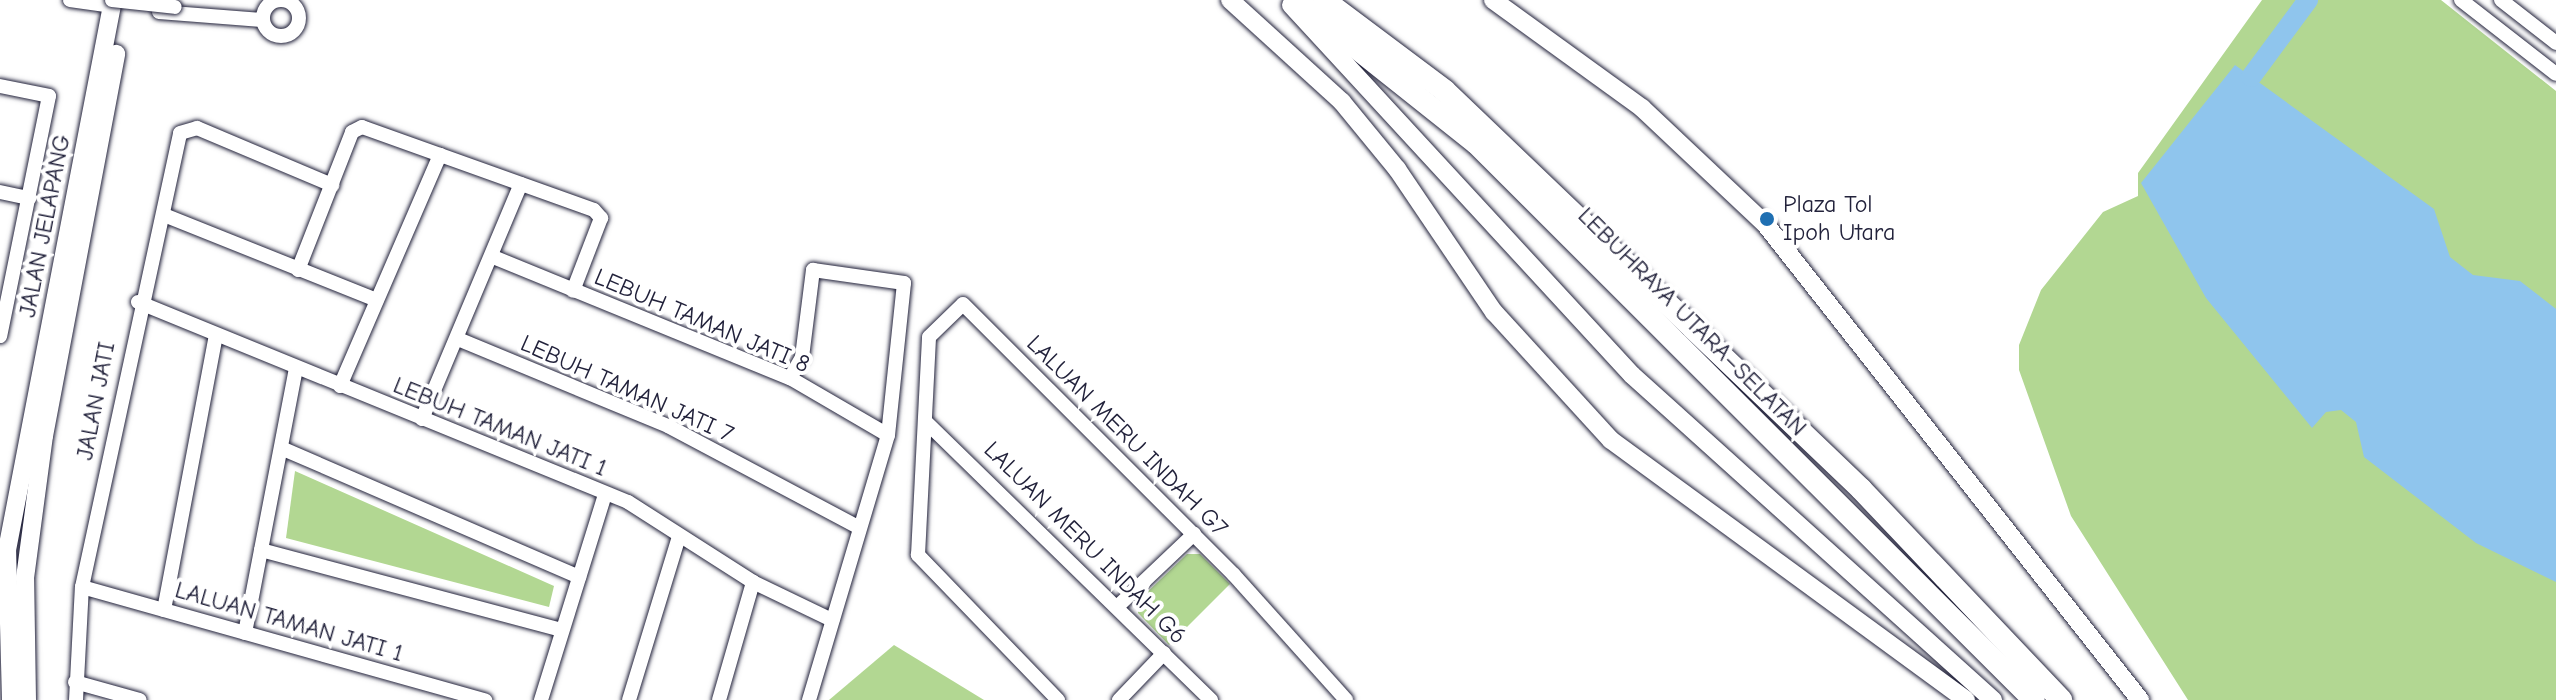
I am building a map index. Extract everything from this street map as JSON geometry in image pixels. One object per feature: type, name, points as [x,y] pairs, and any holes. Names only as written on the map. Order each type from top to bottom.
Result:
[{"type":"highway","name":"LEBUHRAYA UTARA–SELATAN","points":[[1296,0],[1476,143],[2034,700]]},
{"type":"highway","name":"LEBUHRAYA UTARA–SELATAN","points":[[1324,0],[1456,102],[1861,489],[2061,700]]},
{"type":"main road","points":[[1230,0],[1342,102],[1494,312],[1611,440],[1966,700]]},
{"type":"main road","points":[[1286,0],[1632,375],[1993,700]]},
{"type":"main road","points":[[1493,0],[1642,108],[1766,225],[2140,700]]},
{"type":"main road","name":"JALAN JELAPANG","points":[[11,700],[7,550],[110,2]]},
{"type":"main road","name":"JALAN JELAPANG","points":[[26,700],[25,578],[44,436],[128,4]]},
{"type":"street","points":[[70,0],[263,16],[110,2]]},
{"type":"street","points":[[2461,0],[2556,74]]},
{"type":"street","points":[[2501,0],[2556,43]]},
{"type":"street","points":[[0,86],[49,96],[29,198],[5,293],[0,336]]},
{"type":"street","points":[[298,270],[352,132],[362,127],[521,184],[601,218],[573,291]]},
{"type":"street","name":"JALAN JATI","points":[[76,700],[82,587],[138,302],[164,215],[180,133],[197,128],[332,185]]},
{"type":"street","points":[[340,386],[440,155]]},
{"type":"street","points":[[422,419],[493,257],[521,184]]},
{"type":"street","points":[[0,192],[29,198]]},
{"type":"street","points":[[164,215],[377,300]]},
{"type":"street","name":"LEBUH TAMAN JATI 8","points":[[493,257],[790,378],[888,435]]},
{"type":"street","points":[[790,378],[802,357],[813,270],[901,280],[888,435],[809,700]]},
{"type":"street","name":"LEBUH TAMAN JATI 1","points":[[138,302],[605,494],[753,582],[832,620]]},
{"type":"street","name":"LALUAN MERU INDAH G7","points":[[925,421],[929,337],[963,304],[1194,534],[1346,700]]},
{"type":"street","points":[[164,610],[216,335]]},
{"type":"street","name":"LEBUH TAMAN JATI 7","points":[[458,339],[668,426],[860,528]]},
{"type":"street","points":[[245,633],[296,368]]},
{"type":"street","points":[[925,421],[918,555],[1058,700]]},
{"type":"street","name":"LALUAN MERU INDAH G6","points":[[925,421],[1211,700]]},
{"type":"street","points":[[281,448],[579,577]]},
{"type":"street","points":[[541,700],[605,494]]},
{"type":"street","points":[[1118,606],[1194,534]]},
{"type":"street","points":[[629,700],[679,536]]},
{"type":"street","points":[[261,550],[562,630]]},
{"type":"street","points":[[719,700],[753,582]]},
{"type":"street","name":"LALUAN TAMAN JATI 1","points":[[82,587],[245,633],[438,694],[485,700]]},
{"type":"street","points":[[1119,700],[1164,653]]},
{"type":"street","points":[[75,682],[140,700]]},
{"type":"green space","points":[[2262,0],[2441,0],[2556,91],[2556,700],[2188,700],[2071,516],[2019,370],[2019,345],[2041,290],[2103,212],[2138,196],[2138,173]]},
{"type":"green space","points":[[295,471],[554,586],[549,607],[286,538]]},
{"type":"green space","points":[[1187,554],[1200,554],[1230,584],[1169,645],[1138,613],[1138,601]]},
{"type":"green space","points":[[894,645],[984,700],[829,700]]},
{"type":"water","points":[[2235,65],[2434,209],[2450,257],[2473,275],[2520,281],[2556,309],[2556,582],[2476,543],[2364,457],[2356,422],[2341,410],[2326,412],[2312,428],[2206,298],[2141,183]]},
{"type":"waterway","points":[[2251,77],[2308,0]]},
{"type":"place","name":"Plaza Tol Ipoh Utara","points":[[1767,219]]}]
